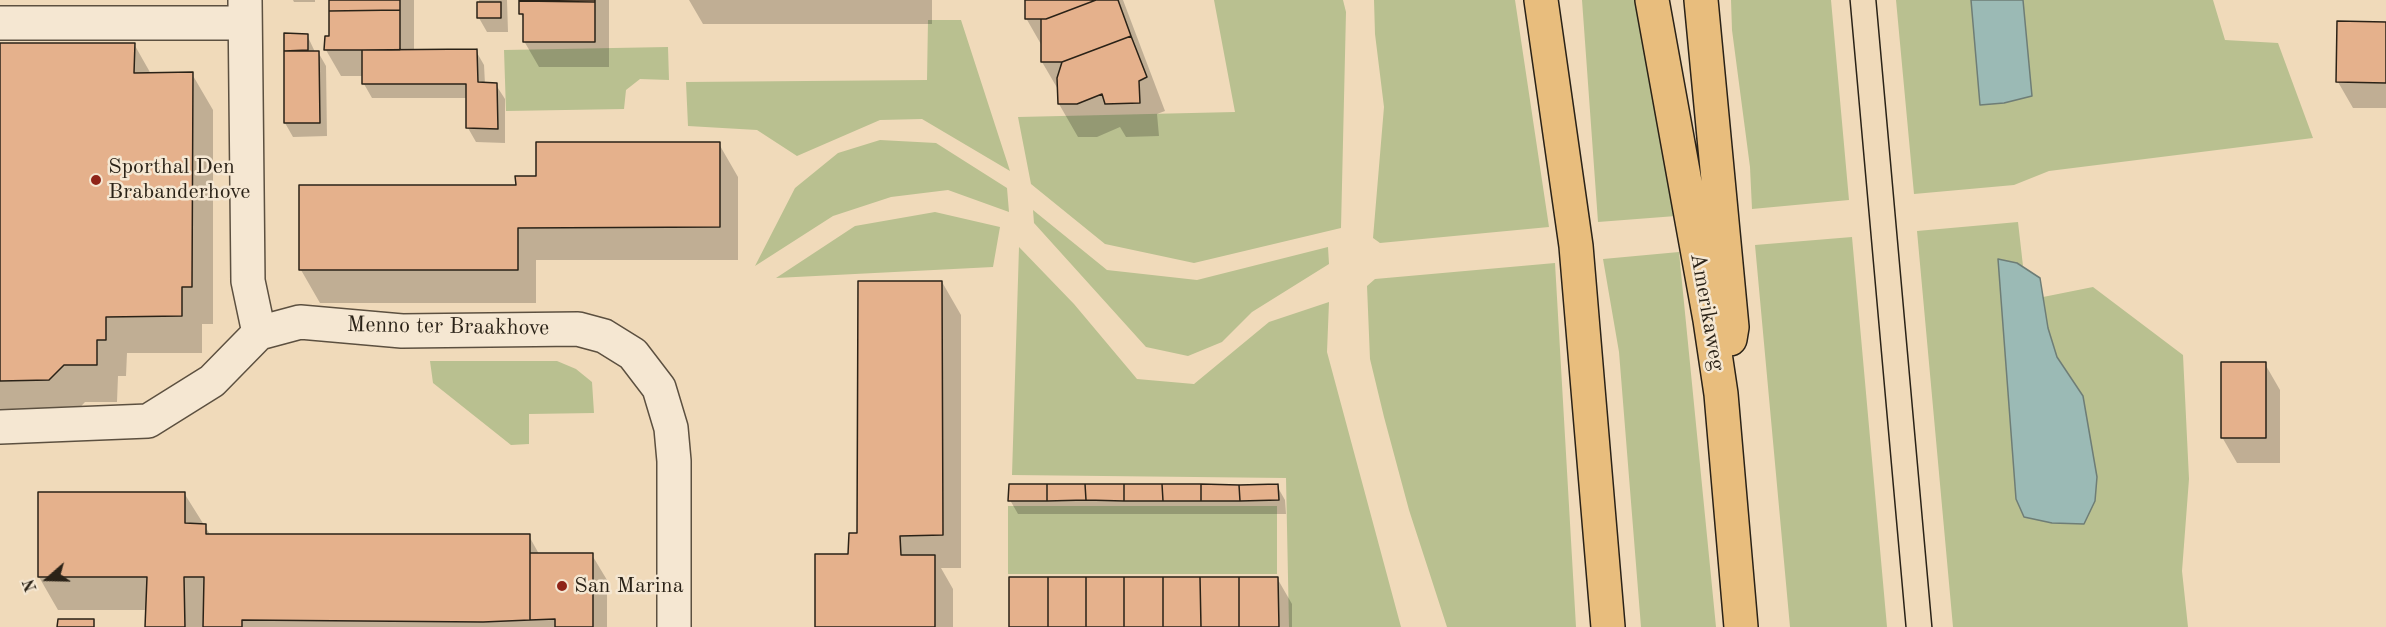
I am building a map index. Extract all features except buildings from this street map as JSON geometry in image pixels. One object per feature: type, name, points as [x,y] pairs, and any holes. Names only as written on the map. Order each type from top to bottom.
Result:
[{"type":"main road","points":[[1541,0],[1576,246],[1608,627]]},
{"type":"main road","name":"Amerikaweg","points":[[1652,0],[1710,320],[1721,394],[1741,627]]},
{"type":"main road","points":[[1701,0],[1732,327],[1721,394]]},
{"type":"street","points":[[0,23],[245,11],[248,281],[259,333],[212,381],[148,421],[0,427]]},
{"type":"street","name":"Menno ter Braakhove","points":[[259,333],[300,322],[402,331],[578,329],[604,336],[633,354],[658,388],[670,428],[674,461],[674,627]]},
{"type":"green space","points":[[1214,0],[1343,0],[1346,12],[1341,228],[1194,263],[1105,244],[1031,184],[1018,117],[1235,112]]},
{"type":"green space","points":[[1374,0],[1515,0],[1549,227],[1380,243],[1373,238],[1384,107],[1375,34]]},
{"type":"green space","points":[[1582,0],[1643,0],[1676,216],[1598,222]]},
{"type":"green space","points":[[1731,0],[1831,0],[1849,200],[1752,209],[1750,167],[1732,30]]},
{"type":"green space","points":[[1896,0],[1971,0],[1981,105],[2032,96],[2023,0],[2213,0],[2225,40],[2278,43],[2313,138],[2049,171],[2014,185],[1914,194]]},
{"type":"green space","points":[[928,20],[961,20],[1010,171],[922,119],[880,120],[797,156],[757,130],[688,126],[686,82],[927,80]]},
{"type":"green space","points":[[668,47],[669,80],[640,79],[626,90],[624,109],[506,111],[504,50]]},
{"type":"green space","points":[[880,140],[936,143],[1007,188],[1009,212],[948,190],[891,197],[833,216],[755,266],[795,188],[838,153]]},
{"type":"green space","points":[[1033,210],[1107,270],[1197,280],[1328,247],[1329,264],[1252,312],[1222,342],[1188,356],[1146,347],[1034,223]]},
{"type":"green space","points":[[935,212],[1000,227],[993,267],[776,278],[855,226]]},
{"type":"green space","points":[[2018,222],[2023,266],[1998,259],[2016,499],[2024,517],[2083,396],[2057,357],[2048,328],[2043,297],[2093,287],[2183,355],[2189,479],[2182,571],[2188,627],[1953,627],[1917,231]]},
{"type":"green space","points":[[1852,237],[1887,627],[1790,627],[1755,245]]},
{"type":"green space","points":[[1019,247],[1074,304],[1137,379],[1194,384],[1269,322],[1329,302],[1327,352],[1401,627],[1289,627],[1286,478],[1012,475]]},
{"type":"green space","points":[[1679,252],[1716,627],[1641,627],[1619,352],[1603,259]]},
{"type":"green space","points":[[1555,263],[1576,627],[1447,627],[1409,510],[1370,359],[1367,286],[1375,279]]},
{"type":"green space","points":[[430,361],[557,361],[576,369],[592,382],[594,413],[529,414],[529,444],[511,445],[433,383]]},
{"type":"green space","points":[[1008,506],[1277,506],[1277,574],[1008,574]]},
{"type":"water","points":[[1971,0],[2023,0],[2032,96],[2004,103],[1980,105]]},
{"type":"water","points":[[1998,259],[2017,263],[2040,278],[2048,328],[2057,357],[2083,396],[2097,477],[2095,501],[2084,524],[2052,523],[2024,517],[2016,499]]},
{"type":"tram line","points":[[1850,0],[1906,627]]},
{"type":"tram line","points":[[1876,0],[1932,627]]},
{"type":"place","name":"Sporthal Den Brabanderhove","points":[[96,180]]},
{"type":"place","name":"San Marina","points":[[562,586]]}]
